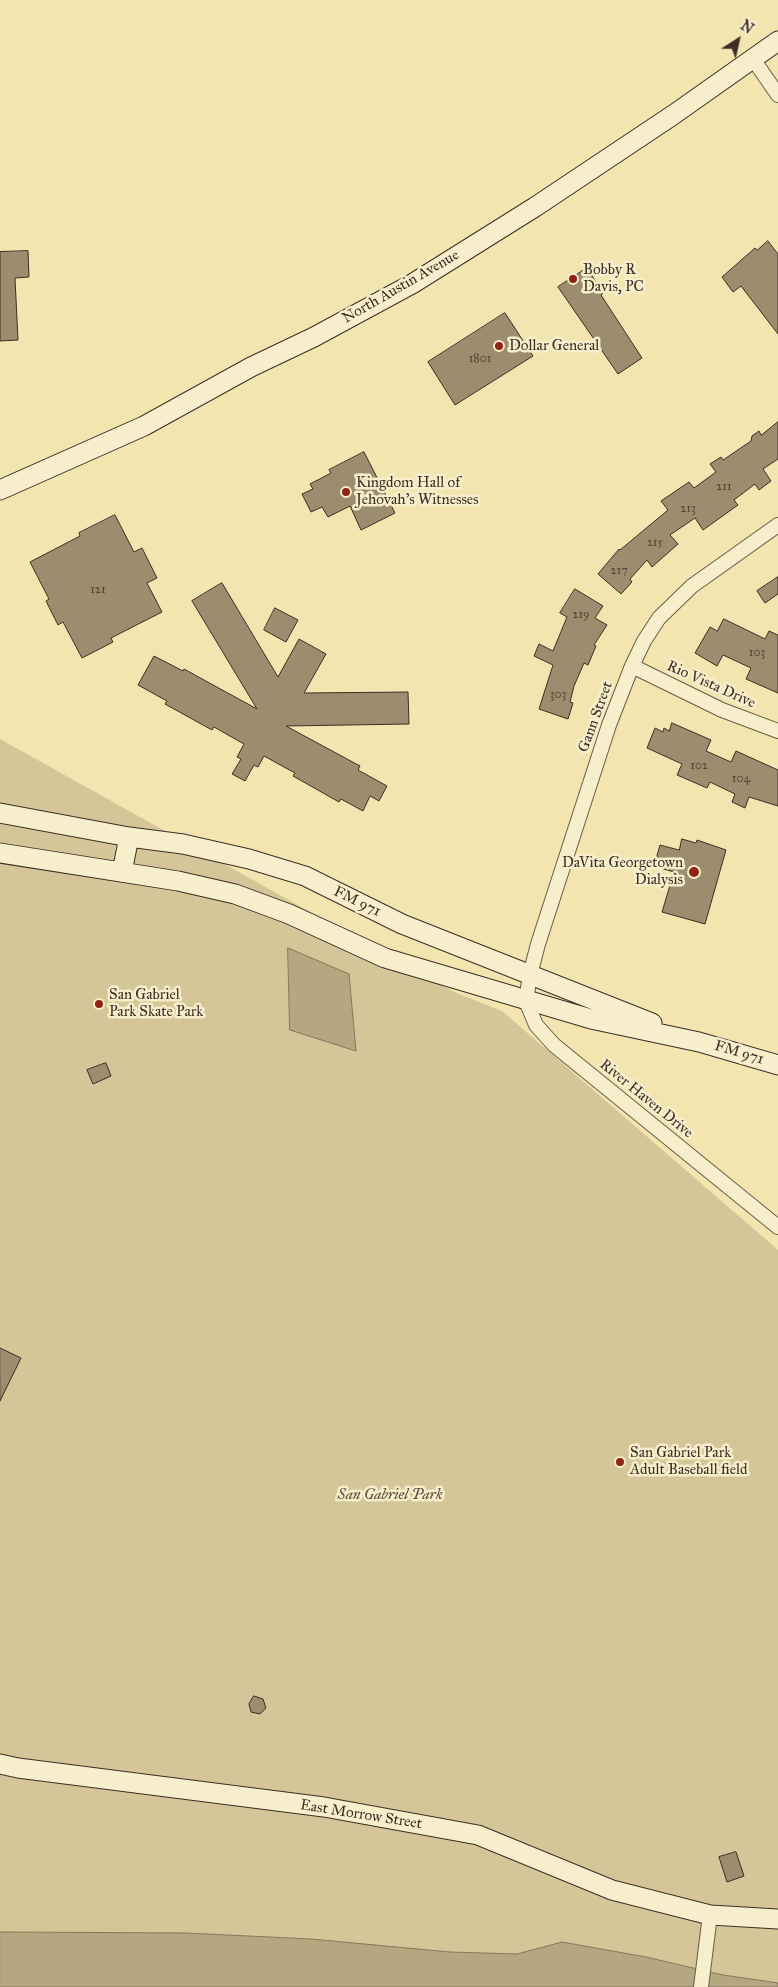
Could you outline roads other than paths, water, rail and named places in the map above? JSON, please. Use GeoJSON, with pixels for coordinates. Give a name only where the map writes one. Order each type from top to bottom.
{"type":"FeatureCollection","features":[{"type":"Feature","properties":{"kind":"main road","name":"North Austin Avenue"},"geometry":{"type":"LineString","coordinates":[[0,490],[144,426],[251,367],[314,337],[412,284],[535,207],[778,41]]}},
{"type":"Feature","properties":{"kind":"main road","name":"FM 971"},"geometry":{"type":"LineString","coordinates":[[0,813],[129,837],[183,844],[249,859],[305,876],[402,924],[530,976],[700,1042],[778,1065]]}},
{"type":"Feature","properties":{"kind":"main road"},"geometry":{"type":"LineString","coordinates":[[122,872],[129,837]]}},
{"type":"Feature","properties":{"kind":"main road","name":"FM 971"},"geometry":{"type":"LineString","coordinates":[[0,853],[178,880],[235,894],[289,914],[385,958],[591,1020],[700,1042]]}},
{"type":"Feature","properties":{"kind":"main road","name":"East Morrow Street"},"geometry":{"type":"LineString","coordinates":[[0,1764],[28,1770],[324,1807],[478,1835],[612,1890],[710,1915],[778,1919]]}},
{"type":"Feature","properties":{"kind":"street"},"geometry":{"type":"LineString","coordinates":[[753,59],[778,94]]}},
{"type":"Feature","properties":{"kind":"street","name":"Gann Street"},"geometry":{"type":"LineString","coordinates":[[530,976],[538,944],[609,725],[644,641],[659,618],[692,586],[778,525]]}},
{"type":"Feature","properties":{"kind":"street","name":"Rio Vista Drive"},"geometry":{"type":"LineString","coordinates":[[632,666],[722,710],[778,731]]}},
{"type":"Feature","properties":{"kind":"street"},"geometry":{"type":"LineString","coordinates":[[526,1001],[530,976]]}},
{"type":"Feature","properties":{"kind":"street","name":"River Haven Drive"},"geometry":{"type":"LineString","coordinates":[[526,1001],[536,1024],[554,1045],[778,1227]]}},
{"type":"Feature","properties":{"kind":"street"},"geometry":{"type":"LineString","coordinates":[[700,1987],[710,1915]]}},
{"type":"Feature","properties":{"kind":"place","name":"Bobby R Davis, PC"},"geometry":{"type":"Point","coordinates":[573,279]}},
{"type":"Feature","properties":{"kind":"place","name":"Dollar General"},"geometry":{"type":"Point","coordinates":[499,346]}},
{"type":"Feature","properties":{"kind":"place","name":"Kingdom Hall of Jehovah's Witnesses"},"geometry":{"type":"Point","coordinates":[346,492]}},
{"type":"Feature","properties":{"kind":"place","name":"DaVita Georgetown Dialysis"},"geometry":{"type":"Point","coordinates":[694,872]}},
{"type":"Feature","properties":{"kind":"place","name":"San Gabriel Park Skate Park"},"geometry":{"type":"Point","coordinates":[99,1004]}},
{"type":"Feature","properties":{"kind":"place","name":"San Gabriel Park Adult Baseball field"},"geometry":{"type":"Point","coordinates":[620,1462]}},
{"type":"Feature","properties":{"kind":"park label","name":"San Gabriel Park"},"geometry":{"type":"Point","coordinates":[390,1495]}}]}
